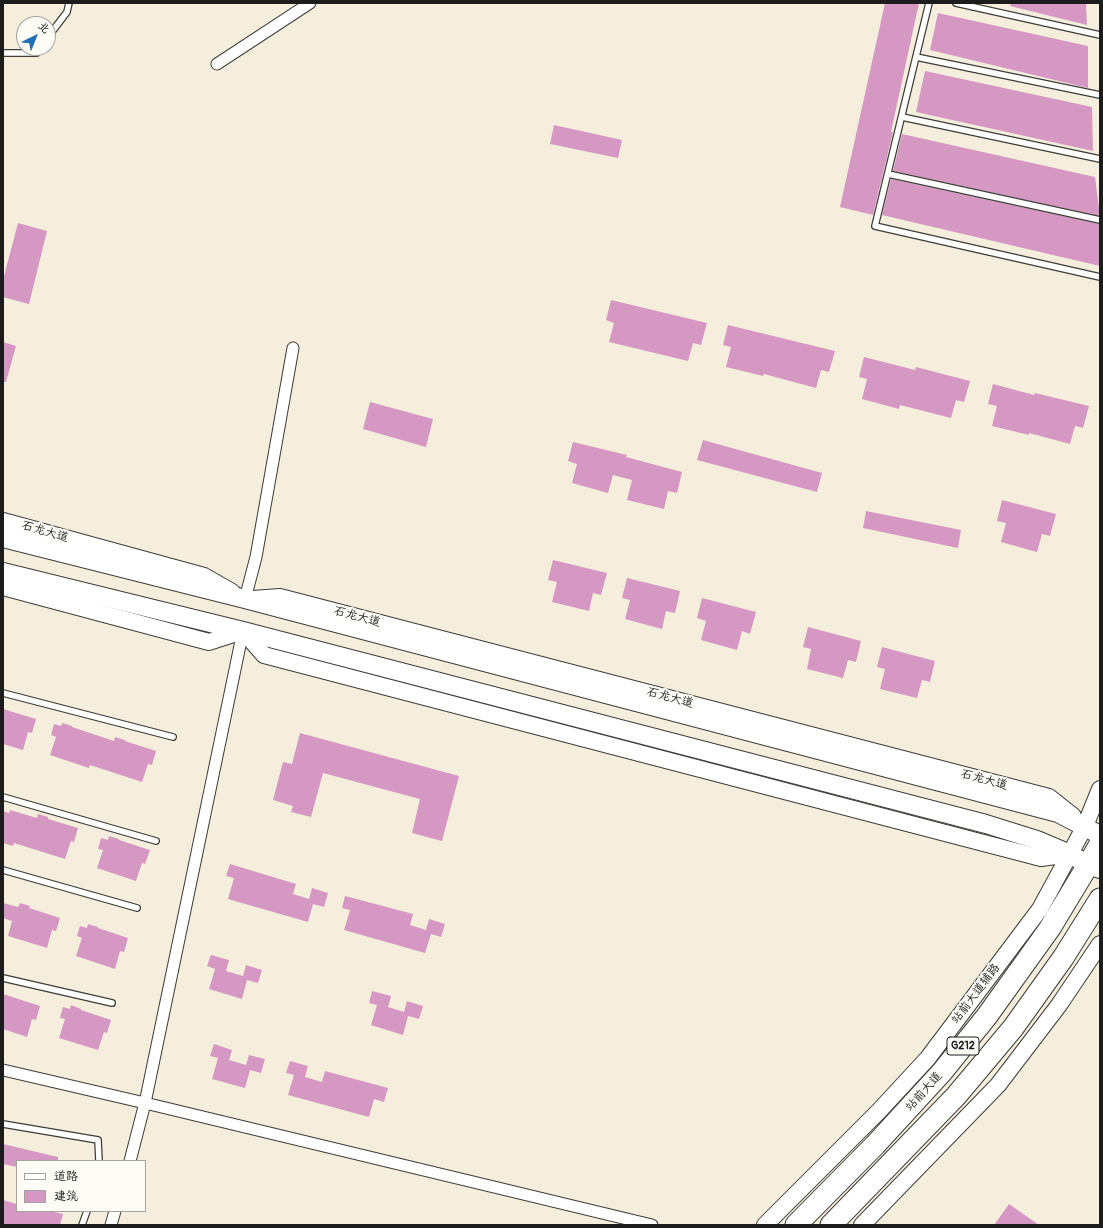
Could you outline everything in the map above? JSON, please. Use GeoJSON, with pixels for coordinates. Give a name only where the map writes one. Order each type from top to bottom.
{"type":"FeatureCollection","features":[{"type":"Feature","properties":{"kind":"highway","name":"站前大道"},"geometry":{"type":"LineString","coordinates":[[796,1225],[876,1145],[952,1060],[987,1016],[1094,867],[1100,844]]}},
{"type":"Feature","properties":{"kind":"highway","name":"站前大道"},"geometry":{"type":"LineString","coordinates":[[830,1225],[956,1096],[1008,1034],[1063,958],[1100,899]]}},
{"type":"Feature","properties":{"kind":"main road","name":"石龙大道"},"geometry":{"type":"LineString","coordinates":[[3,538],[245,599],[1058,812],[1093,830]]}},
{"type":"Feature","properties":{"kind":"main road"},"geometry":{"type":"LineString","coordinates":[[3,572],[243,631],[986,824],[1037,840],[1070,854],[1094,867]]}},
{"type":"Feature","properties":{"kind":"street"},"geometry":{"type":"LineString","coordinates":[[217,64],[310,3]]}},
{"type":"Feature","properties":{"kind":"street"},"geometry":{"type":"LineString","coordinates":[[245,599],[256,557],[293,348]]}},
{"type":"Feature","properties":{"kind":"street","name":"石龙大道"},"geometry":{"type":"LineString","coordinates":[[3,521],[204,576],[245,599]]}},
{"type":"Feature","properties":{"kind":"street"},"geometry":{"type":"LineString","coordinates":[[3,587],[209,642],[243,631],[145,1103],[130,1160]]}},
{"type":"Feature","properties":{"kind":"street","name":"站前大道辅路"},"geometry":{"type":"LineString","coordinates":[[765,1225],[878,1112],[928,1058],[1040,909],[1070,854],[1093,830],[1100,789]]}},
{"type":"Feature","properties":{"kind":"street"},"geometry":{"type":"LineString","coordinates":[[862,1225],[998,1084],[1059,1005],[1100,944]]}},
{"type":"Feature","properties":{"kind":"street"},"geometry":{"type":"LineString","coordinates":[[3,1070],[652,1225]]}},
{"type":"Feature","properties":{"kind":"street"},"geometry":{"type":"LineString","coordinates":[[111,1225],[115,1212]]}},
{"type":"Feature","properties":{"kind":"lane"},"geometry":{"type":"LineString","coordinates":[[56,27],[67,12],[69,3]]}},
{"type":"Feature","properties":{"kind":"lane"},"geometry":{"type":"LineString","coordinates":[[929,3],[875,226],[1100,278]]}},
{"type":"Feature","properties":{"kind":"lane"},"geometry":{"type":"LineString","coordinates":[[956,3],[1100,35]]}},
{"type":"Feature","properties":{"kind":"lane"},"geometry":{"type":"LineString","coordinates":[[3,53],[16,53]]}},
{"type":"Feature","properties":{"kind":"lane"},"geometry":{"type":"LineString","coordinates":[[916,57],[1100,95]]}},
{"type":"Feature","properties":{"kind":"lane"},"geometry":{"type":"LineString","coordinates":[[902,117],[1100,159]]}},
{"type":"Feature","properties":{"kind":"lane"},"geometry":{"type":"LineString","coordinates":[[888,174],[1100,220]]}},
{"type":"Feature","properties":{"kind":"lane"},"geometry":{"type":"LineString","coordinates":[[3,693],[173,736]]}},
{"type":"Feature","properties":{"kind":"lane"},"geometry":{"type":"LineString","coordinates":[[3,797],[156,841]]}},
{"type":"Feature","properties":{"kind":"lane"},"geometry":{"type":"LineString","coordinates":[[3,870],[137,908]]}},
{"type":"Feature","properties":{"kind":"lane"},"geometry":{"type":"LineString","coordinates":[[3,978],[112,1003]]}},
{"type":"Feature","properties":{"kind":"lane"},"geometry":{"type":"LineString","coordinates":[[3,1124],[98,1140],[99,1160]]}},
{"type":"Feature","properties":{"kind":"lane"},"geometry":{"type":"LineString","coordinates":[[82,1225],[87,1212]]}},
{"type":"Feature","properties":{"kind":"building"},"geometry":{"type":"Polygon","coordinates":[[[885,3],[919,3],[891,132],[893,132],[873,215],[840,207],[885,3]]]}},
{"type":"Feature","properties":{"kind":"building"},"geometry":{"type":"Polygon","coordinates":[[[1011,3],[1086,3],[1087,25],[1010,6],[1011,3]]]}},
{"type":"Feature","properties":{"kind":"building"},"geometry":{"type":"Polygon","coordinates":[[[938,13],[1088,46],[1088,88],[930,50],[938,13]]]}},
{"type":"Feature","properties":{"kind":"building"},"geometry":{"type":"Polygon","coordinates":[[[925,71],[1092,107],[1093,151],[916,112],[925,71]]]}},
{"type":"Feature","properties":{"kind":"building"},"geometry":{"type":"Polygon","coordinates":[[[554,125],[622,140],[618,158],[550,144],[554,125]]]}},
{"type":"Feature","properties":{"kind":"building"},"geometry":{"type":"Polygon","coordinates":[[[902,134],[1095,177],[1100,216],[893,171],[902,134]]]}},
{"type":"Feature","properties":{"kind":"building"},"geometry":{"type":"Polygon","coordinates":[[[891,179],[1100,224],[1100,266],[882,215],[891,179]]]}},
{"type":"Feature","properties":{"kind":"building"},"geometry":{"type":"Polygon","coordinates":[[[18,223],[47,231],[29,304],[3,297],[3,280],[18,223]]]}},
{"type":"Feature","properties":{"kind":"building"},"geometry":{"type":"Polygon","coordinates":[[[611,300],[707,323],[701,345],[693,343],[688,361],[609,342],[614,323],[606,320],[611,300]]]}},
{"type":"Feature","properties":{"kind":"building"},"geometry":{"type":"Polygon","coordinates":[[[728,325],[835,351],[829,372],[821,370],[816,388],[764,374],[763,376],[726,367],[731,347],[723,345],[728,325]]]}},
{"type":"Feature","properties":{"kind":"building"},"geometry":{"type":"Polygon","coordinates":[[[3,342],[16,346],[6,382],[3,382],[3,342]]]}},
{"type":"Feature","properties":{"kind":"building"},"geometry":{"type":"Polygon","coordinates":[[[864,357],[915,370],[916,367],[970,381],[964,402],[956,400],[951,418],[900,405],[899,409],[862,399],[867,379],[859,377],[864,357]]]}},
{"type":"Feature","properties":{"kind":"building"},"geometry":{"type":"Polygon","coordinates":[[[993,384],[1034,395],[1035,393],[1089,406],[1083,428],[1075,426],[1070,444],[1029,433],[1029,435],[992,426],[997,406],[988,404],[993,384]]]}},
{"type":"Feature","properties":{"kind":"building"},"geometry":{"type":"Polygon","coordinates":[[[370,402],[433,419],[426,447],[363,429],[370,402]]]}},
{"type":"Feature","properties":{"kind":"building"},"geometry":{"type":"Polygon","coordinates":[[[703,440],[822,473],[817,492],[697,460],[703,440]]]}},
{"type":"Feature","properties":{"kind":"building"},"geometry":{"type":"Polygon","coordinates":[[[573,442],[627,455],[626,457],[682,472],[677,493],[668,491],[664,509],[627,500],[632,480],[613,475],[608,493],[572,483],[577,464],[568,461],[573,442]]]}},
{"type":"Feature","properties":{"kind":"building"},"geometry":{"type":"Polygon","coordinates":[[[1002,500],[1056,514],[1050,536],[1042,534],[1037,552],[1001,542],[1006,523],[997,521],[1002,500]]]}},
{"type":"Feature","properties":{"kind":"building"},"geometry":{"type":"Polygon","coordinates":[[[866,511],[961,530],[958,548],[863,528],[866,511]]]}},
{"type":"Feature","properties":{"kind":"building"},"geometry":{"type":"Polygon","coordinates":[[[553,560],[607,573],[601,595],[593,593],[589,611],[552,602],[557,582],[548,580],[553,560]]]}},
{"type":"Feature","properties":{"kind":"building"},"geometry":{"type":"Polygon","coordinates":[[[627,578],[680,591],[675,613],[666,611],[662,629],[625,619],[630,600],[622,598],[627,578]]]}},
{"type":"Feature","properties":{"kind":"building"},"geometry":{"type":"Polygon","coordinates":[[[702,598],[756,612],[750,634],[742,631],[737,650],[701,640],[706,621],[697,618],[702,598]]]}},
{"type":"Feature","properties":{"kind":"building"},"geometry":{"type":"Polygon","coordinates":[[[808,627],[861,641],[856,662],[848,660],[843,678],[807,669],[811,649],[803,647],[808,627]]]}},
{"type":"Feature","properties":{"kind":"building"},"geometry":{"type":"Polygon","coordinates":[[[882,647],[935,661],[930,682],[922,680],[917,698],[880,689],[885,669],[877,667],[882,647]]]}},
{"type":"Feature","properties":{"kind":"building"},"geometry":{"type":"Polygon","coordinates":[[[3,709],[36,719],[32,733],[28,732],[23,750],[3,744],[3,709]]]}},
{"type":"Feature","properties":{"kind":"building"},"geometry":{"type":"Polygon","coordinates":[[[62,723],[114,741],[115,737],[156,751],[152,765],[148,764],[142,782],[90,765],[89,768],[50,755],[56,737],[51,735],[54,724],[61,726],[62,723]]]}},
{"type":"Feature","properties":{"kind":"building"},"geometry":{"type":"Polygon","coordinates":[[[300,733],[459,776],[442,841],[412,833],[420,799],[323,773],[311,817],[291,812],[293,806],[273,800],[283,762],[292,764],[300,733]]]}},
{"type":"Feature","properties":{"kind":"building"},"geometry":{"type":"Polygon","coordinates":[[[10,810],[37,818],[38,814],[48,817],[48,819],[78,828],[74,842],[71,841],[65,859],[14,843],[13,846],[3,843],[3,811],[9,813],[10,810]]]}},
{"type":"Feature","properties":{"kind":"building"},"geometry":{"type":"Polygon","coordinates":[[[109,836],[150,850],[145,864],[142,863],[136,881],[97,868],[103,850],[98,849],[101,838],[108,840],[109,836]]]}},
{"type":"Feature","properties":{"kind":"building"},"geometry":{"type":"Polygon","coordinates":[[[230,864],[296,884],[293,894],[309,899],[312,888],[328,893],[324,907],[313,904],[308,922],[228,899],[234,878],[226,876],[230,864]]]}},
{"type":"Feature","properties":{"kind":"building"},"geometry":{"type":"Polygon","coordinates":[[[345,896],[413,914],[410,925],[426,930],[429,919],[445,924],[441,937],[431,934],[425,953],[344,930],[350,910],[342,908],[345,896]]]}},
{"type":"Feature","properties":{"kind":"building"},"geometry":{"type":"Polygon","coordinates":[[[3,903],[18,907],[20,903],[30,906],[29,908],[60,918],[56,931],[52,930],[47,948],[8,936],[12,921],[3,918],[3,903]]]}},
{"type":"Feature","properties":{"kind":"building"},"geometry":{"type":"Polygon","coordinates":[[[88,924],[128,938],[124,952],[120,951],[115,969],[76,956],[82,938],[77,936],[80,926],[87,928],[88,924]]]}},
{"type":"Feature","properties":{"kind":"building"},"geometry":{"type":"Polygon","coordinates":[[[211,955],[229,960],[226,971],[243,976],[246,965],[262,970],[258,983],[247,980],[242,999],[209,989],[215,969],[207,966],[211,955]]]}},
{"type":"Feature","properties":{"kind":"building"},"geometry":{"type":"Polygon","coordinates":[[[372,991],[391,996],[388,1007],[404,1012],[407,1001],[423,1006],[419,1019],[408,1016],[403,1035],[371,1025],[377,1005],[369,1003],[372,991]]]}},
{"type":"Feature","properties":{"kind":"building"},"geometry":{"type":"Polygon","coordinates":[[[3,994],[40,1006],[36,1020],[32,1019],[27,1037],[3,1029],[3,994]]]}},
{"type":"Feature","properties":{"kind":"building"},"geometry":{"type":"Polygon","coordinates":[[[71,1005],[111,1020],[107,1033],[104,1032],[98,1050],[59,1038],[65,1019],[60,1018],[63,1007],[70,1009],[71,1005]]]}},
{"type":"Feature","properties":{"kind":"building"},"geometry":{"type":"Polygon","coordinates":[[[214,1044],[232,1050],[229,1060],[246,1065],[249,1055],[265,1059],[261,1073],[250,1070],[245,1088],[212,1079],[218,1058],[210,1056],[214,1044]]]}},
{"type":"Feature","properties":{"kind":"building"},"geometry":{"type":"Polygon","coordinates":[[[290,1061],[308,1066],[305,1077],[322,1082],[325,1071],[388,1088],[384,1102],[374,1099],[369,1117],[288,1095],[294,1075],[286,1073],[290,1061]]]}},
{"type":"Feature","properties":{"kind":"building"},"geometry":{"type":"Polygon","coordinates":[[[3,1144],[58,1157],[58,1160],[16,1160],[16,1167],[3,1164],[3,1144]]]}},
{"type":"Feature","properties":{"kind":"building"},"geometry":{"type":"Polygon","coordinates":[[[3,1200],[16,1204],[16,1212],[54,1212],[63,1214],[60,1225],[3,1225],[3,1200]]]}},
{"type":"Feature","properties":{"kind":"building"},"geometry":{"type":"Polygon","coordinates":[[[1009,1204],[1039,1225],[994,1225],[1009,1204]]]}}]}
